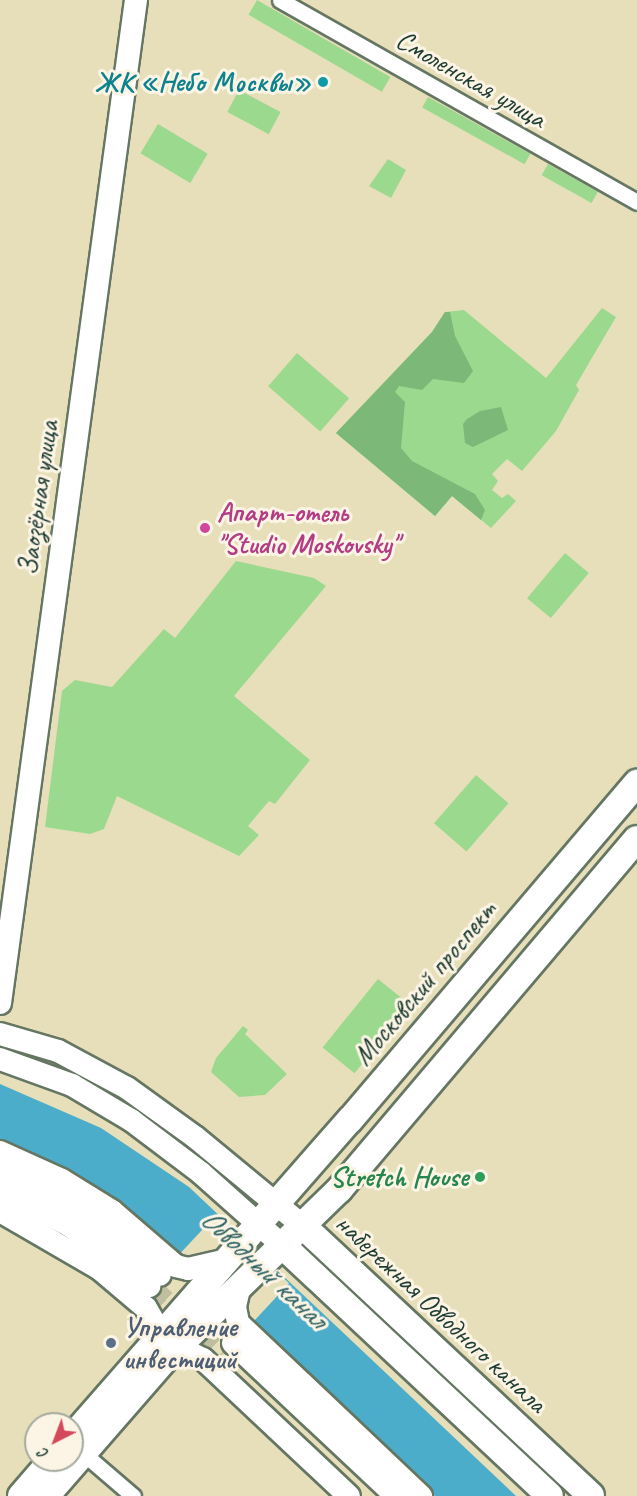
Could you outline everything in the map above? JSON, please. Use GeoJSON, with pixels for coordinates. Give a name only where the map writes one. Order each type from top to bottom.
{"type":"FeatureCollection","features":[{"type":"Feature","properties":{"kind":"main road","name":"Заозёрная улица"},"geometry":{"type":"LineString","coordinates":[[0,1003],[136,0]]}},
{"type":"Feature","properties":{"kind":"main road","name":"Московский проспект"},"geometry":{"type":"LineString","coordinates":[[200,1275],[226,1260],[637,783]]}},
{"type":"Feature","properties":{"kind":"main road"},"geometry":{"type":"LineString","coordinates":[[84,1438],[170,1341],[234,1299],[304,1227],[637,839]]}},
{"type":"Feature","properties":{"kind":"main road","name":"набережная Обводного канала"},"geometry":{"type":"LineString","coordinates":[[0,1034],[58,1052],[127,1088],[195,1137],[304,1227],[591,1496]]}},
{"type":"Feature","properties":{"kind":"main road","name":"набережная Обводного канала"},"geometry":{"type":"LineString","coordinates":[[0,1059],[45,1073],[110,1106],[176,1152],[276,1255],[550,1496]]}},
{"type":"Feature","properties":{"kind":"main road"},"geometry":{"type":"LineString","coordinates":[[0,1152],[88,1195],[135,1228],[176,1266],[200,1275],[170,1341]]}},
{"type":"Feature","properties":{"kind":"main road"},"geometry":{"type":"LineString","coordinates":[[0,1172],[78,1212],[154,1280],[69,1225],[0,1190]]}},
{"type":"Feature","properties":{"kind":"main road"},"geometry":{"type":"LineString","coordinates":[[0,1211],[100,1269],[146,1308],[170,1341],[203,1359],[349,1496]]}},
{"type":"Feature","properties":{"kind":"main road"},"geometry":{"type":"LineString","coordinates":[[234,1299],[240,1326],[421,1496]]}},
{"type":"Feature","properties":{"kind":"main road"},"geometry":{"type":"LineString","coordinates":[[374,1496],[227,1348],[396,1496]]}},
{"type":"Feature","properties":{"kind":"main road"},"geometry":{"type":"LineString","coordinates":[[21,1496],[42,1472]]}},
{"type":"Feature","properties":{"kind":"main road"},"geometry":{"type":"LineString","coordinates":[[46,1496],[61,1472]]}},
{"type":"Feature","properties":{"kind":"street","name":"Смоленская улица"},"geometry":{"type":"LineString","coordinates":[[280,0],[637,202]]}},
{"type":"Feature","properties":{"kind":"street"},"geometry":{"type":"LineString","coordinates":[[84,1451],[133,1496]]}},
{"type":"Feature","properties":{"kind":"green space"},"geometry":{"type":"Polygon","coordinates":[[[257,0],[390,77],[382,92],[248,15],[257,0]]]}},
{"type":"Feature","properties":{"kind":"green space"},"geometry":{"type":"Polygon","coordinates":[[[239,90],[280,112],[269,134],[227,112],[239,90]]]}},
{"type":"Feature","properties":{"kind":"green space"},"geometry":{"type":"Polygon","coordinates":[[[428,97],[530,154],[525,164],[422,107],[428,97]]]}},
{"type":"Feature","properties":{"kind":"green space"},"geometry":{"type":"Polygon","coordinates":[[[158,124],[208,154],[190,183],[140,153],[158,124]]]}},
{"type":"Feature","properties":{"kind":"green space"},"geometry":{"type":"Polygon","coordinates":[[[388,159],[406,170],[391,198],[369,186],[388,159]]]}},
{"type":"Feature","properties":{"kind":"green space"},"geometry":{"type":"Polygon","coordinates":[[[548,164],[598,192],[592,203],[542,175],[548,164]]]}},
{"type":"Feature","properties":{"kind":"green space"},"geometry":{"type":"Polygon","coordinates":[[[602,308],[616,317],[576,385],[579,390],[556,431],[522,471],[507,459],[492,474],[498,481],[492,490],[502,498],[508,494],[516,501],[491,528],[452,496],[435,516],[336,433],[432,332],[445,312],[464,310],[546,378],[602,308]]]}},
{"type":"Feature","properties":{"kind":"green space"},"geometry":{"type":"Polygon","coordinates":[[[445,312],[450,312],[455,336],[473,371],[464,383],[433,379],[422,390],[399,386],[395,392],[405,402],[401,448],[412,461],[475,494],[485,510],[481,520],[452,496],[435,516],[336,433],[432,332],[445,312]]]}},
{"type":"Feature","properties":{"kind":"green space"},"geometry":{"type":"Polygon","coordinates":[[[297,353],[349,398],[320,431],[268,386],[297,353]]]}},
{"type":"Feature","properties":{"kind":"green space"},"geometry":{"type":"Polygon","coordinates":[[[501,407],[508,430],[473,447],[465,443],[463,424],[467,419],[480,411],[501,407]]]}},
{"type":"Feature","properties":{"kind":"green space"},"geometry":{"type":"Polygon","coordinates":[[[565,553],[589,573],[551,618],[527,598],[565,553]]]}},
{"type":"Feature","properties":{"kind":"green space"},"geometry":{"type":"Polygon","coordinates":[[[236,561],[314,578],[326,586],[234,696],[310,760],[275,804],[269,801],[248,826],[259,835],[239,856],[117,796],[104,829],[90,834],[45,827],[62,691],[75,680],[112,687],[164,629],[175,638],[236,561]]]}},
{"type":"Feature","properties":{"kind":"green space"},"geometry":{"type":"Polygon","coordinates":[[[476,775],[508,803],[466,852],[434,823],[476,775]]]}},
{"type":"Feature","properties":{"kind":"green space"},"geometry":{"type":"Polygon","coordinates":[[[378,979],[410,1005],[354,1073],[323,1047],[378,979]]]}},
{"type":"Feature","properties":{"kind":"green space"},"geometry":{"type":"Polygon","coordinates":[[[243,1026],[248,1030],[245,1034],[287,1074],[265,1095],[239,1097],[211,1072],[216,1058],[243,1026]]]}},
{"type":"Feature","properties":{"kind":"water","name":"Обводный канал"},"geometry":{"type":"Polygon","coordinates":[[[0,1084],[101,1128],[189,1187],[516,1496],[435,1496],[142,1221],[118,1203],[0,1142],[0,1084]]]}},
{"type":"Feature","properties":{"kind":"pier"},"geometry":{"type":"Polygon","coordinates":[[[216,1215],[289,1283],[252,1323],[178,1255],[216,1215]]]}},
{"type":"Feature","properties":{"kind":"tunnel"},"geometry":{"type":"LineString","coordinates":[[149,1286],[222,1354]]}},
{"type":"Feature","properties":{"kind":"place","name":"ЖК «Небо Москвы»"},"geometry":{"type":"Point","coordinates":[323,82]}},
{"type":"Feature","properties":{"kind":"place","name":"Апарт-отель \"Studio Moskovsky\""},"geometry":{"type":"Point","coordinates":[205,528]}},
{"type":"Feature","properties":{"kind":"place","name":"Stretch House"},"geometry":{"type":"Point","coordinates":[480,1177]}},
{"type":"Feature","properties":{"kind":"place","name":"Управление инвестиций"},"geometry":{"type":"Point","coordinates":[111,1343]}}]}
